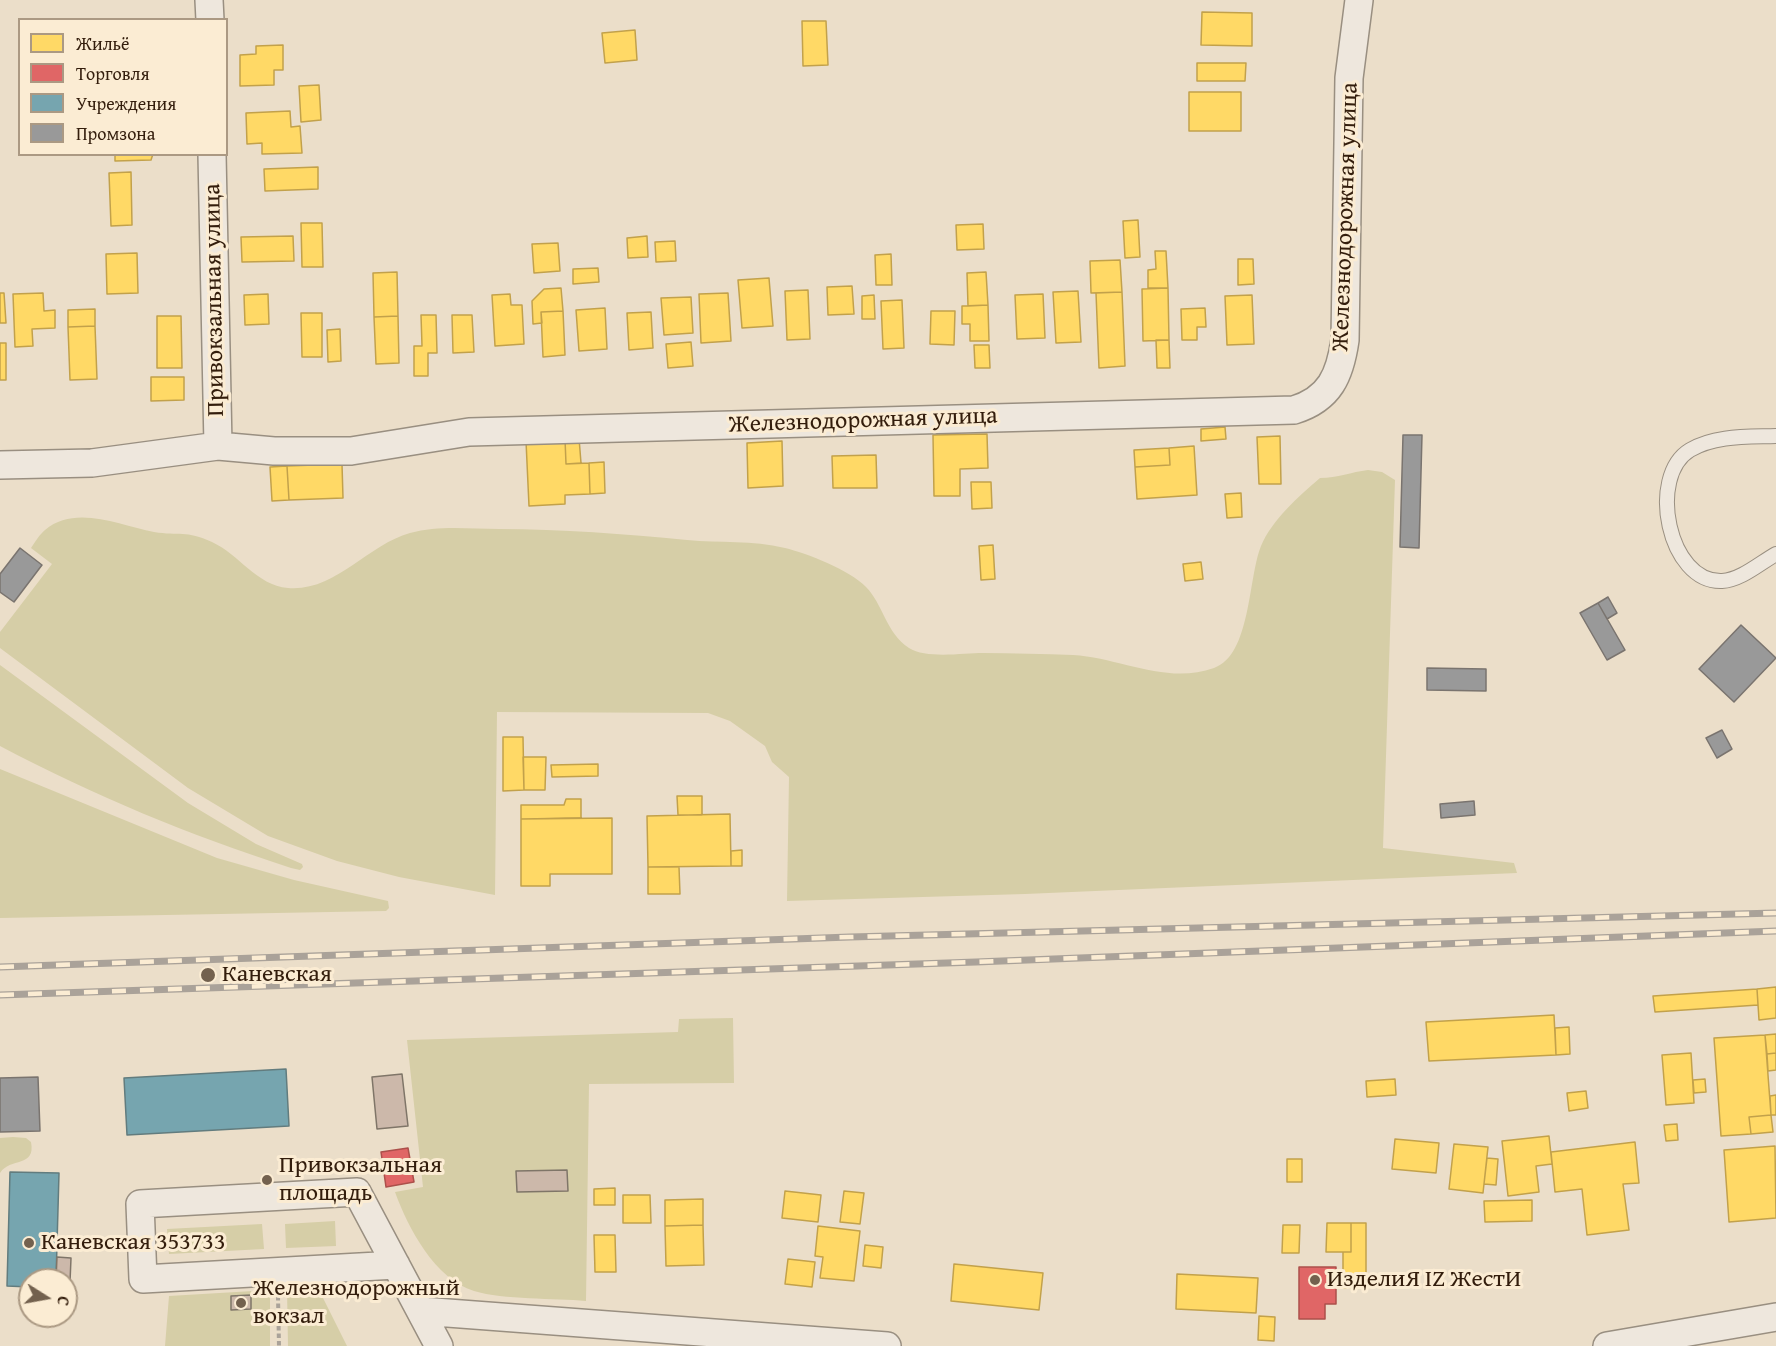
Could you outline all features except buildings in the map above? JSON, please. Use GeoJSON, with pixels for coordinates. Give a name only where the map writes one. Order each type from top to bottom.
{"type":"FeatureCollection","features":[{"type":"Feature","properties":{"kind":"street"},"geometry":{"type":"LineString","coordinates":[[209,0],[210,18]]}},
{"type":"Feature","properties":{"kind":"street","name":"Железнодорожная улица"},"geometry":{"type":"LineString","coordinates":[[0,465],[93,463],[218,446],[274,451],[351,451],[469,432],[1270,410],[1303,407],[1326,393],[1337,378],[1346,340],[1349,78],[1359,0]]}},
{"type":"Feature","properties":{"kind":"street","name":"Привокзальная улица"},"geometry":{"type":"LineString","coordinates":[[213,156],[218,446]]}},
{"type":"Feature","properties":{"kind":"street"},"geometry":{"type":"LineString","coordinates":[[396,1265],[143,1279],[140,1204],[357,1192],[421,1311],[439,1346]]}},
{"type":"Feature","properties":{"kind":"street"},"geometry":{"type":"LineString","coordinates":[[421,1311],[887,1346]]}},
{"type":"Feature","properties":{"kind":"street"},"geometry":{"type":"LineString","coordinates":[[1607,1346],[1776,1317]]}},
{"type":"Feature","properties":{"kind":"lane"},"geometry":{"type":"LineString","coordinates":[[1776,436],[1727,438],[1689,450],[1677,462],[1667,500],[1667,521],[1674,542],[1685,560],[1709,579],[1723,581],[1737,577],[1776,554]]}},
{"type":"Feature","properties":{"kind":"path"},"geometry":{"type":"LineString","coordinates":[[278,1272],[279,1346]]}},
{"type":"Feature","properties":{"kind":"shaded area"},"geometry":{"type":"Polygon","coordinates":[[[1368,470],[1382,472],[1395,480],[1383,848],[1514,863],[1517,873],[1025,894],[787,901],[789,777],[772,762],[765,746],[730,721],[708,713],[497,712],[495,895],[399,877],[337,861],[268,836],[188,788],[0,648],[0,632],[52,564],[31,548],[43,532],[57,522],[70,518],[84,518],[99,519],[154,532],[203,538],[231,554],[257,576],[277,586],[288,588],[321,583],[394,539],[432,529],[570,531],[773,545],[816,558],[850,574],[872,594],[901,642],[916,651],[935,654],[1073,655],[1161,672],[1179,674],[1196,672],[1214,668],[1226,660],[1235,648],[1247,614],[1261,546],[1279,518],[1320,478],[1368,470]]]}},
{"type":"Feature","properties":{"kind":"shaded area"},"geometry":{"type":"Polygon","coordinates":[[[0,665],[188,803],[256,844],[302,864],[303,867],[300,870],[291,868],[179,828],[72,782],[0,746],[0,665]]]}},
{"type":"Feature","properties":{"kind":"shaded area"},"geometry":{"type":"Polygon","coordinates":[[[0,769],[217,858],[294,880],[388,901],[389,908],[386,911],[0,918],[0,769]]]}},
{"type":"Feature","properties":{"kind":"shaded area"},"geometry":{"type":"Polygon","coordinates":[[[733,1018],[734,1083],[589,1084],[586,1301],[486,1294],[460,1285],[435,1264],[415,1236],[395,1192],[423,1187],[407,1040],[678,1032],[679,1019],[733,1018]]]}},
{"type":"Feature","properties":{"kind":"shaded area"},"geometry":{"type":"Polygon","coordinates":[[[0,1138],[26,1138],[31,1142],[30,1156],[4,1168],[0,1173],[0,1138]]]}},
{"type":"Feature","properties":{"kind":"shaded area"},"geometry":{"type":"Polygon","coordinates":[[[335,1221],[336,1246],[286,1248],[285,1224],[335,1221]]]}},
{"type":"Feature","properties":{"kind":"shaded area"},"geometry":{"type":"Polygon","coordinates":[[[262,1224],[264,1249],[169,1254],[167,1229],[262,1224]]]}},
{"type":"Feature","properties":{"kind":"shaded area"},"geometry":{"type":"Polygon","coordinates":[[[318,1288],[347,1346],[288,1346],[287,1289],[318,1288]]]}},
{"type":"Feature","properties":{"kind":"shaded area"},"geometry":{"type":"Polygon","coordinates":[[[270,1290],[270,1346],[165,1346],[169,1296],[270,1290]]]}},
{"type":"Feature","properties":{"kind":"railway"},"geometry":{"type":"LineString","coordinates":[[0,967],[850,937],[1776,913]]}},
{"type":"Feature","properties":{"kind":"railway"},"geometry":{"type":"LineString","coordinates":[[0,995],[976,962],[1776,931]]}},
{"type":"Feature","properties":{"kind":"place","name":"Каневская"},"geometry":{"type":"Point","coordinates":[208,975]}},
{"type":"Feature","properties":{"kind":"place","name":"Привокзальная площадь"},"geometry":{"type":"Point","coordinates":[267,1180]}},
{"type":"Feature","properties":{"kind":"place","name":"Каневская 353733"},"geometry":{"type":"Point","coordinates":[29,1243]}},
{"type":"Feature","properties":{"kind":"place","name":"ИзделиЯ IZ ЖестИ"},"geometry":{"type":"Point","coordinates":[1315,1280]}},
{"type":"Feature","properties":{"kind":"place","name":"Железнодорожный вокзал"},"geometry":{"type":"Point","coordinates":[241,1303]}}]}
